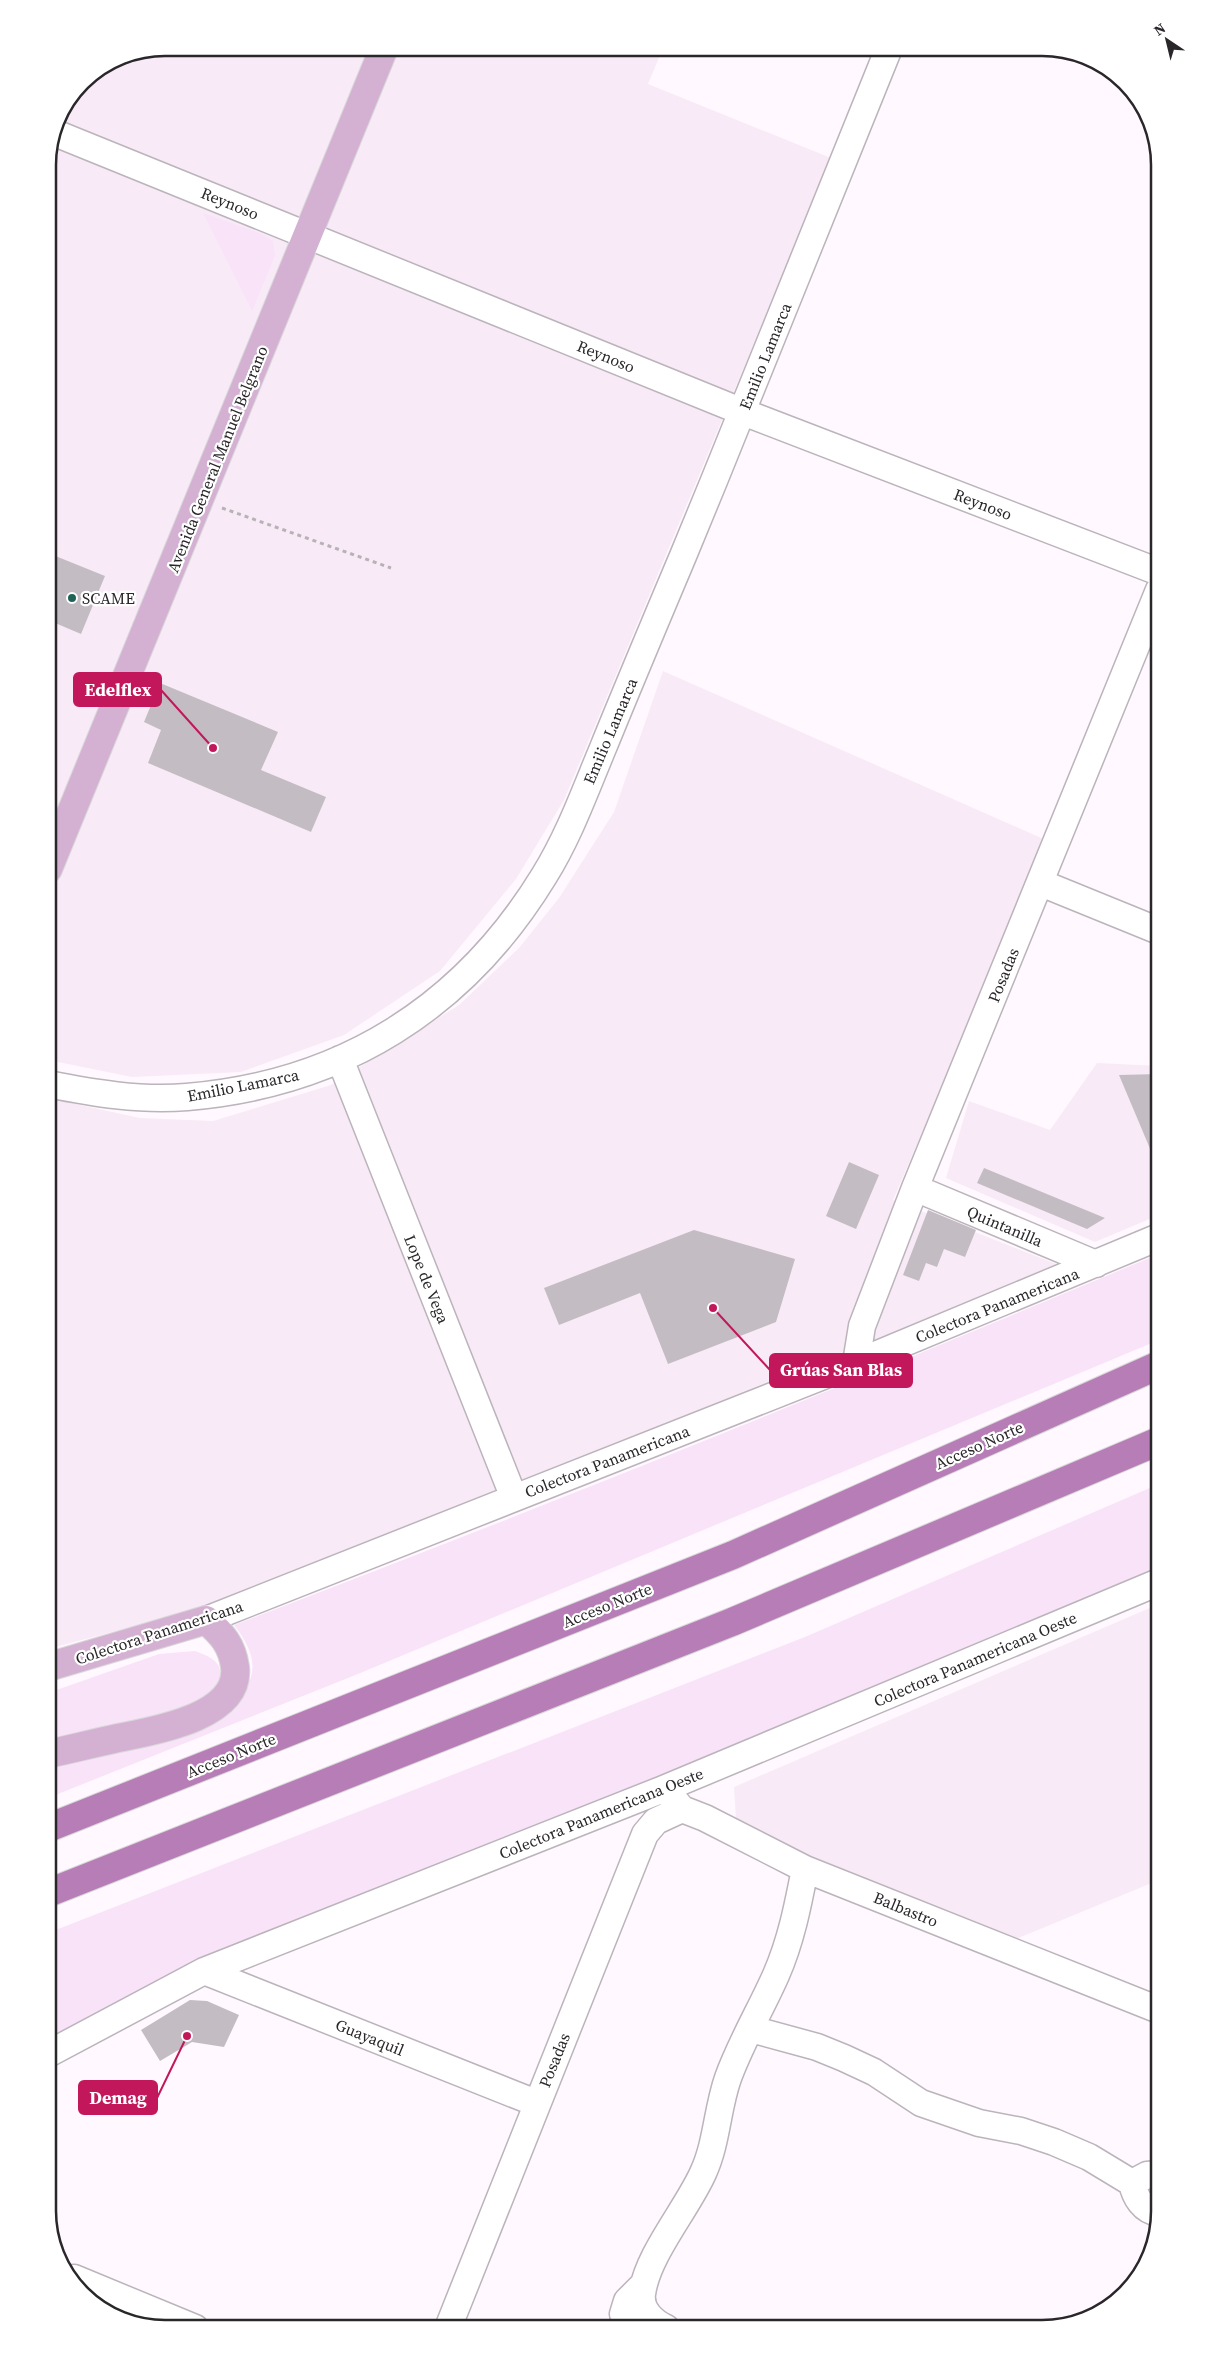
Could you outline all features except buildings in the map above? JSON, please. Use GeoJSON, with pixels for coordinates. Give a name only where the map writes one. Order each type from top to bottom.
{"type":"FeatureCollection","features":[{"type":"Feature","properties":{"kind":"highway","name":"Acceso Norte"},"geometry":{"type":"LineString","coordinates":[[56,1825],[732,1555],[1151,1369]]}},
{"type":"Feature","properties":{"kind":"highway"},"geometry":{"type":"LineString","coordinates":[[56,1890],[723,1625],[1151,1445]]}},
{"type":"Feature","properties":{"kind":"main road","name":"Avenida General Manuel Belgrano"},"geometry":{"type":"LineString","coordinates":[[56,850],[381,56]]}},
{"type":"Feature","properties":{"kind":"main road","name":"Colectora Panamericana"},"geometry":{"type":"LineString","coordinates":[[56,1665],[206,1620]]}},
{"type":"Feature","properties":{"kind":"main road"},"geometry":{"type":"LineString","coordinates":[[56,1752],[169,1727],[204,1713],[223,1698],[232,1687],[236,1673],[234,1656],[228,1641],[206,1620]]}},
{"type":"Feature","properties":{"kind":"street","name":"Emilio Lamarca"},"geometry":{"type":"LineString","coordinates":[[56,1085],[116,1096],[187,1097],[272,1082],[303,1074],[340,1059],[383,1038],[425,1012],[460,982],[490,952],[521,912],[563,842],[743,412],[886,56]]}},
{"type":"Feature","properties":{"kind":"street","name":"Reynoso"},"geometry":{"type":"LineString","coordinates":[[61,136],[308,234],[743,412],[1151,569]]}},
{"type":"Feature","properties":{"kind":"street","name":"Posadas"},"geometry":{"type":"LineString","coordinates":[[856,1363],[862,1326],[915,1188],[1151,612]]}},
{"type":"Feature","properties":{"kind":"street"},"geometry":{"type":"LineString","coordinates":[[1041,883],[1151,927]]}},
{"type":"Feature","properties":{"kind":"street","name":"Lope de Vega"},"geometry":{"type":"LineString","coordinates":[[340,1059],[514,1498]]}},
{"type":"Feature","properties":{"kind":"street","name":"Quintanilla"},"geometry":{"type":"LineString","coordinates":[[915,1188],[1096,1264]]}},
{"type":"Feature","properties":{"kind":"street","name":"Colectora Panamericana"},"geometry":{"type":"LineString","coordinates":[[206,1620],[856,1363],[1151,1241]]}},
{"type":"Feature","properties":{"kind":"street","name":"Colectora Panamericana Oeste"},"geometry":{"type":"LineString","coordinates":[[56,2050],[204,1971],[665,1788],[1151,1586]]}},
{"type":"Feature","properties":{"kind":"street","name":"Balbastro"},"geometry":{"type":"LineString","coordinates":[[665,1788],[682,1809],[705,1818],[805,1869],[1151,2006]]}},
{"type":"Feature","properties":{"kind":"street","name":"Posadas"},"geometry":{"type":"LineString","coordinates":[[451,2320],[536,2103],[645,1834],[656,1821],[682,1809]]}},
{"type":"Feature","properties":{"kind":"street"},"geometry":{"type":"LineString","coordinates":[[655,2320],[646,2312],[642,2297],[644,2285],[659,2251],[708,2162],[728,2079],[787,1947],[805,1869]]}},
{"type":"Feature","properties":{"kind":"street","name":"Guayaquil"},"geometry":{"type":"LineString","coordinates":[[204,1971],[536,2103]]}},
{"type":"Feature","properties":{"kind":"street"},"geometry":{"type":"LineString","coordinates":[[751,2029],[817,2047],[844,2058],[874,2072],[921,2103],[979,2123],[1021,2131],[1090,2157],[1132,2183],[1137,2199],[1151,2211]]}},
{"type":"Feature","properties":{"kind":"street"},"geometry":{"type":"LineString","coordinates":[[1132,2183],[1147,2174],[1151,2174]]}},
{"type":"Feature","properties":{"kind":"street"},"geometry":{"type":"LineString","coordinates":[[83,2282],[176,2320]]}},
{"type":"Feature","properties":{"kind":"path"},"geometry":{"type":"LineString","coordinates":[[200,500],[391,568]]}},
{"type":"Feature","properties":{"kind":"shaded area"},"geometry":{"type":"Polygon","coordinates":[[[159,56],[660,56],[648,84],[831,158],[564,800],[516,879],[440,971],[344,1035],[241,1072],[132,1077],[56,1062],[56,159],[60,137],[68,117],[79,99],[94,83],[117,68],[144,58],[159,56]]]}},
{"type":"Feature","properties":{"kind":"shaded area"},"geometry":{"type":"Polygon","coordinates":[[[203,213],[260,233],[273,241],[275,256],[252,311],[203,213]]]}},
{"type":"Feature","properties":{"kind":"shaded area"},"geometry":{"type":"Polygon","coordinates":[[[663,671],[1048,841],[893,1200],[1064,1267],[824,1359],[228,1601],[56,1647],[56,1100],[140,1118],[213,1121],[331,1085],[459,1005],[519,948],[559,898],[614,812],[663,671]]]}},
{"type":"Feature","properties":{"kind":"shaded area"},"geometry":{"type":"Polygon","coordinates":[[[1097,1063],[1151,1066],[1151,1218],[1095,1242],[946,1178],[969,1101],[1050,1130],[1097,1063]]]}},
{"type":"Feature","properties":{"kind":"shaded area"},"geometry":{"type":"Polygon","coordinates":[[[1151,1257],[1151,1343],[358,1674],[56,1795],[56,1761],[221,1715],[233,1704],[242,1694],[252,1673],[250,1651],[234,1625],[467,1535],[1151,1257]]]}},
{"type":"Feature","properties":{"kind":"shaded area"},"geometry":{"type":"Polygon","coordinates":[[[1151,1487],[1151,1571],[56,2044],[56,1930],[805,1637],[1151,1487]]]}},
{"type":"Feature","properties":{"kind":"shaded area"},"geometry":{"type":"Polygon","coordinates":[[[1151,1607],[1151,1883],[1006,1943],[807,1866],[736,1820],[734,1787],[1151,1607]]]}},
{"type":"Feature","properties":{"kind":"shaded area"},"geometry":{"type":"Polygon","coordinates":[[[195,1651],[208,1657],[218,1665],[220,1670],[221,1675],[215,1688],[199,1700],[175,1710],[146,1719],[56,1738],[56,1690],[159,1654],[195,1651]]]}},
{"type":"Feature","properties":{"kind":"place","name":"SCAME"},"geometry":{"type":"Point","coordinates":[72,598]}},
{"type":"Feature","properties":{"kind":"place","name":"Edelflex"},"geometry":{"type":"Point","coordinates":[213,748]}},
{"type":"Feature","properties":{"kind":"place","name":"Grúas San Blas"},"geometry":{"type":"Point","coordinates":[713,1308]}},
{"type":"Feature","properties":{"kind":"place","name":"Demag"},"geometry":{"type":"Point","coordinates":[187,2036]}}]}
